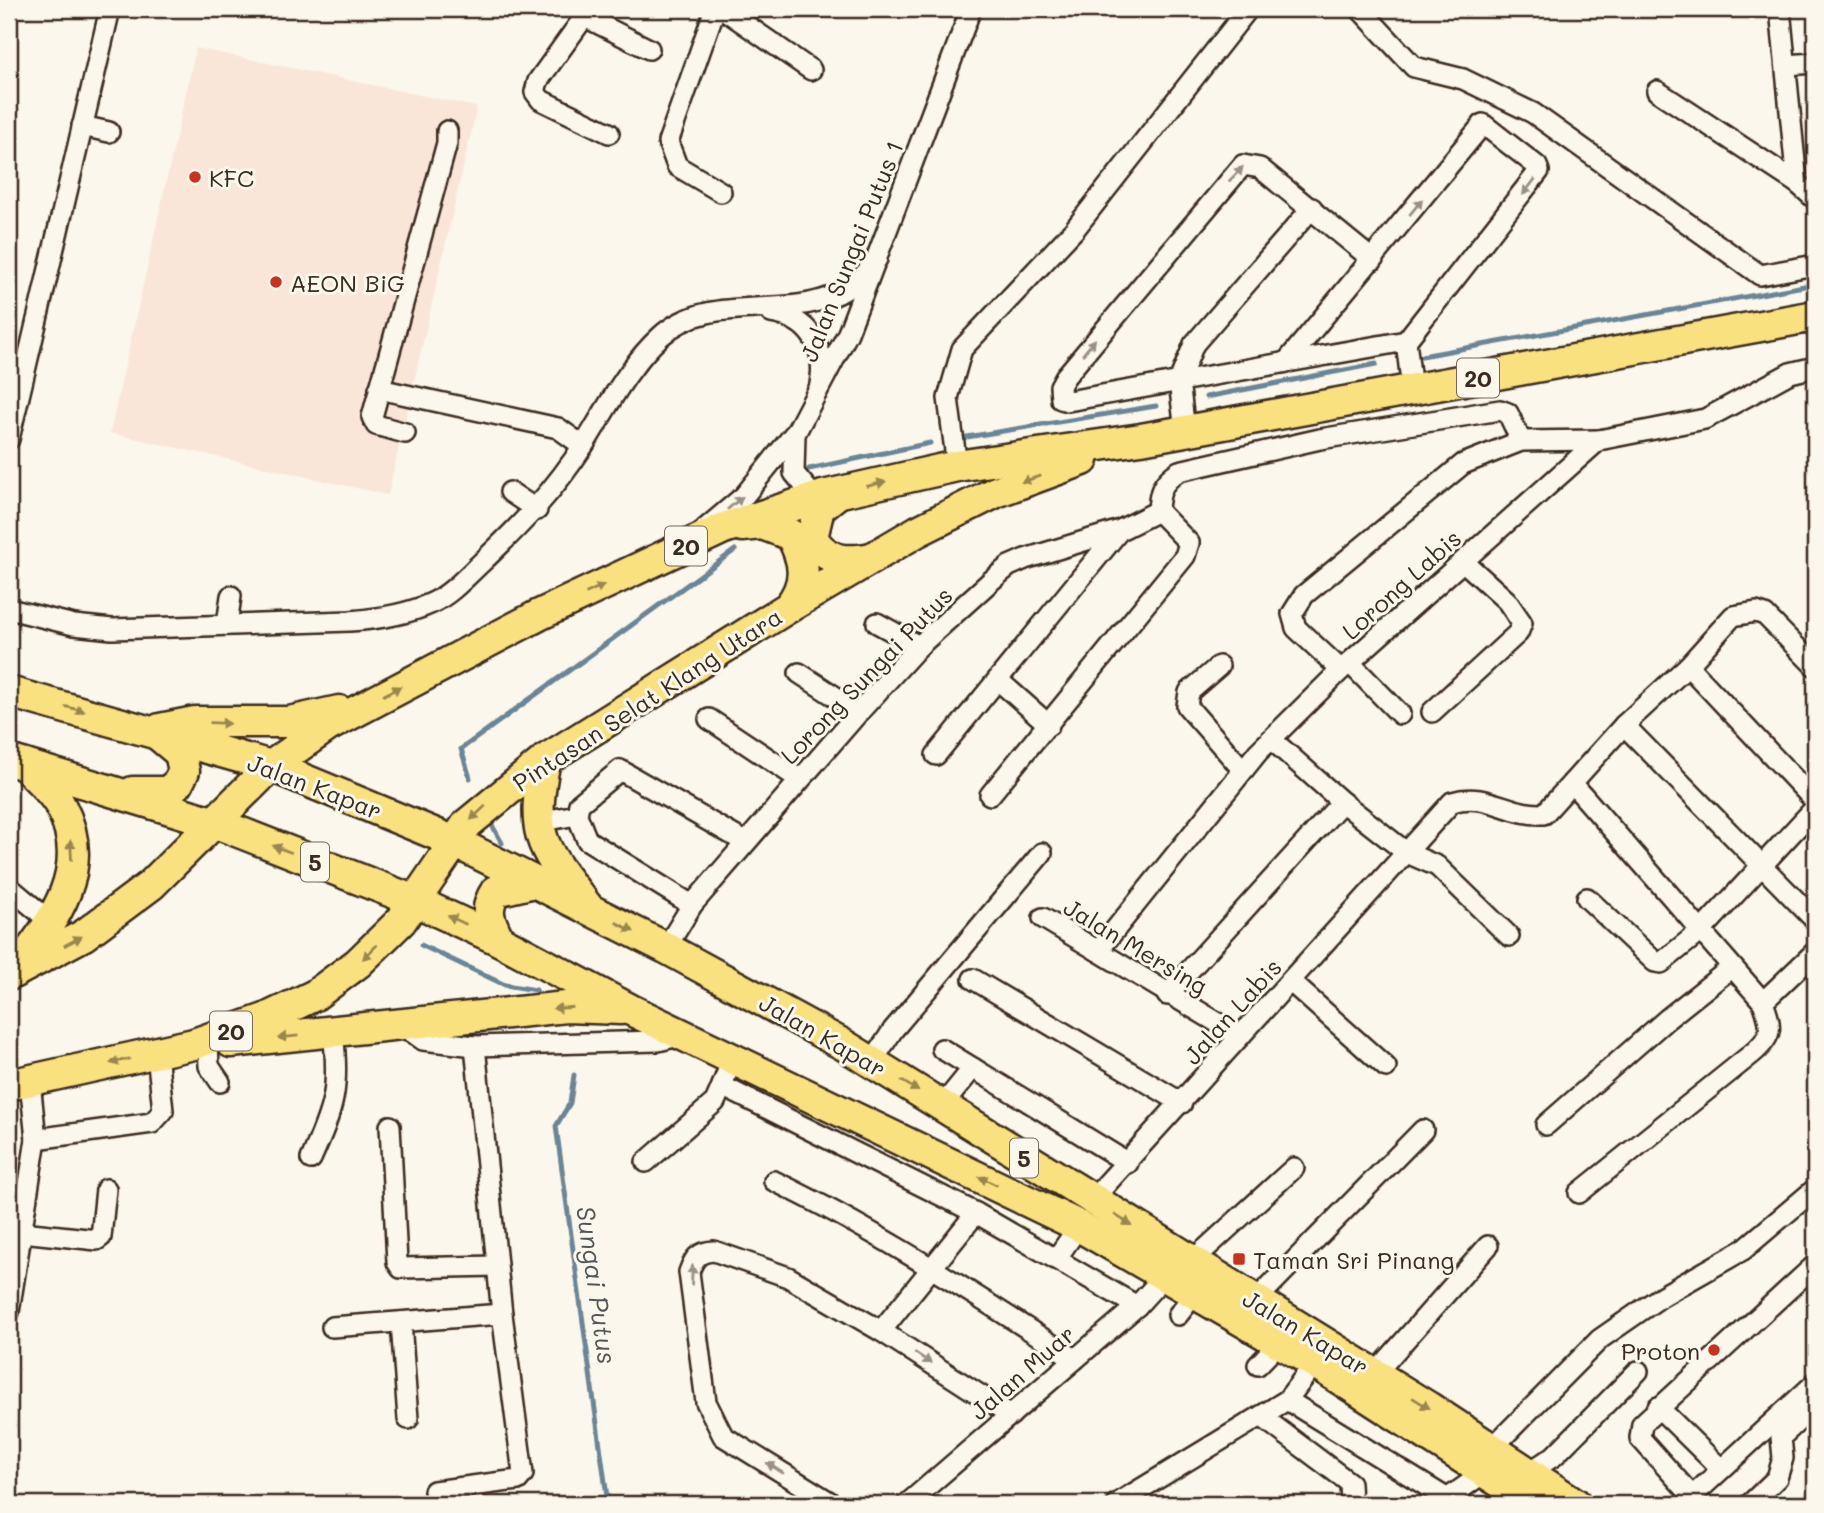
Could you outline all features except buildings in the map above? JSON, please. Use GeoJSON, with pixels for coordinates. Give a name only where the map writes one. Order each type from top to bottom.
{"type":"FeatureCollection","features":[{"type":"Feature","properties":{"kind":"highway","name":"Pintasan Selat Klang Utara"},"geometry":{"type":"LineString","coordinates":[[11,974],[84,935],[151,885],[216,824],[271,766],[361,707],[539,615],[724,528],[831,495],[957,466],[1141,439],[1815,316]]}},
{"type":"Feature","properties":{"kind":"highway","name":"Pintasan Selat Klang Utara"},"geometry":{"type":"LineString","coordinates":[[19,1083],[201,1044],[265,1019],[315,995],[358,963],[401,921],[467,824],[545,760],[789,607],[880,557],[918,531],[996,492],[1141,439]]}},
{"type":"Feature","properties":{"kind":"highway"},"geometry":{"type":"LineString","coordinates":[[831,495],[819,508],[813,522],[812,538],[820,551],[836,560],[850,562],[880,557]]}},
{"type":"Feature","properties":{"kind":"highway"},"geometry":{"type":"LineString","coordinates":[[724,528],[762,524],[791,536],[805,570],[801,591],[789,607]]}},
{"type":"Feature","properties":{"kind":"highway","name":"Jalan Kapar"},"geometry":{"type":"LineString","coordinates":[[9,692],[153,730],[271,766],[455,842],[666,948],[872,1062],[942,1106],[1085,1213],[1179,1268],[1255,1301],[1375,1374],[1489,1460],[1527,1495],[1576,1504]]}},
{"type":"Feature","properties":{"kind":"highway"},"geometry":{"type":"LineString","coordinates":[[153,730],[195,722],[289,722],[361,707]]}},
{"type":"Feature","properties":{"kind":"highway"},"geometry":{"type":"LineString","coordinates":[[105,788],[167,792],[178,783],[184,772],[180,753],[153,730]]}},
{"type":"Feature","properties":{"kind":"highway"},"geometry":{"type":"LineString","coordinates":[[545,760],[537,802],[537,822],[550,858],[591,910]]}},
{"type":"Feature","properties":{"kind":"highway"},"geometry":{"type":"LineString","coordinates":[[11,974],[52,923],[69,884],[73,851],[61,805],[17,763]]}},
{"type":"Feature","properties":{"kind":"highway","name":"Jalan Kapar"},"geometry":{"type":"LineString","coordinates":[[17,763],[216,824],[415,901],[499,940],[683,1035],[727,1073],[1085,1213]]}},
{"type":"Feature","properties":{"kind":"highway"},"geometry":{"type":"LineString","coordinates":[[499,940],[488,916],[488,903],[496,891],[535,882]]}},
{"type":"Feature","properties":{"kind":"highway"},"geometry":{"type":"LineString","coordinates":[[201,1044],[566,1007],[631,1010]]}},
{"type":"Feature","properties":{"kind":"highway","name":"Jalan Kapar"},"geometry":{"type":"LineString","coordinates":[[1179,1268],[1187,1303],[1280,1342],[1489,1460]]}},
{"type":"Feature","properties":{"kind":"street"},"geometry":{"type":"LineString","coordinates":[[9,439],[97,9]]}},
{"type":"Feature","properties":{"kind":"street"},"geometry":{"type":"LineString","coordinates":[[9,384],[65,172],[82,126],[110,9]]}},
{"type":"Feature","properties":{"kind":"street"},"geometry":{"type":"LineString","coordinates":[[715,9],[668,142],[677,166],[721,192]]}},
{"type":"Feature","properties":{"kind":"street"},"geometry":{"type":"LineString","coordinates":[[723,9],[811,70]]}},
{"type":"Feature","properties":{"kind":"street","name":"Jalan Sungai Putus 1"},"geometry":{"type":"LineString","coordinates":[[831,495],[809,491],[794,473],[794,434],[848,333],[971,9]]}},
{"type":"Feature","properties":{"kind":"street"},"geometry":{"type":"LineString","coordinates":[[957,466],[948,398],[962,349],[1074,230],[1248,9]]}},
{"type":"Feature","properties":{"kind":"street"},"geometry":{"type":"LineString","coordinates":[[1360,9],[1415,67],[1463,79],[1533,113],[1760,275],[1815,265]]}},
{"type":"Feature","properties":{"kind":"street"},"geometry":{"type":"LineString","coordinates":[[1780,9],[1786,65],[1785,82],[1797,183]]}},
{"type":"Feature","properties":{"kind":"street"},"geometry":{"type":"LineString","coordinates":[[609,134],[541,100],[535,92],[538,81],[588,13],[649,48]]}},
{"type":"Feature","properties":{"kind":"street"},"geometry":{"type":"LineString","coordinates":[[1786,65],[1815,63]]}},
{"type":"Feature","properties":{"kind":"street"},"geometry":{"type":"LineString","coordinates":[[1657,91],[1797,183],[1815,199]]}},
{"type":"Feature","properties":{"kind":"street"},"geometry":{"type":"LineString","coordinates":[[1288,360],[1373,260],[1483,124],[1537,166],[1539,172],[1406,341],[1068,401],[1061,399],[1060,393],[1065,377],[1239,168],[1248,165],[1260,168],[1373,260]]}},
{"type":"Feature","properties":{"kind":"street"},"geometry":{"type":"LineString","coordinates":[[82,126],[109,132]]}},
{"type":"Feature","properties":{"kind":"street"},"geometry":{"type":"LineString","coordinates":[[405,433],[372,422],[447,143],[447,131]]}},
{"type":"Feature","properties":{"kind":"street"},"geometry":{"type":"LineString","coordinates":[[1185,431],[1179,381],[1194,344],[1312,208]]}},
{"type":"Feature","properties":{"kind":"street"},"geometry":{"type":"LineString","coordinates":[[9,608],[74,625],[112,629],[350,621],[411,611],[434,602],[456,586],[537,510],[583,446],[635,363],[663,334],[689,319],[713,312],[782,307],[830,298],[850,290],[865,277],[877,260]]}},
{"type":"Feature","properties":{"kind":"street"},"geometry":{"type":"LineString","coordinates":[[746,309],[780,314],[809,330],[818,343],[822,361],[818,392]]}},
{"type":"Feature","properties":{"kind":"street"},"geometry":{"type":"LineString","coordinates":[[1406,341],[1412,390]]}},
{"type":"Feature","properties":{"kind":"street"},"geometry":{"type":"LineString","coordinates":[[1400,713],[1296,628],[1292,614],[1304,595],[1463,464],[1521,441],[1599,440],[1705,419],[1790,373],[1815,367]]}},
{"type":"Feature","properties":{"kind":"street"},"geometry":{"type":"LineString","coordinates":[[379,389],[558,428],[583,446]]}},
{"type":"Feature","properties":{"kind":"street"},"geometry":{"type":"LineString","coordinates":[[990,795],[1185,556],[1189,543],[1158,511],[1159,495],[1165,480],[1179,471],[1320,439],[1500,410],[1508,413],[1521,441]]}},
{"type":"Feature","properties":{"kind":"street"},"geometry":{"type":"LineString","coordinates":[[682,547],[744,495],[794,434]]}},
{"type":"Feature","properties":{"kind":"street","name":"Lorong Labis"},"geometry":{"type":"LineString","coordinates":[[1098,951],[1242,769],[1271,739],[1345,667],[1599,440]]}},
{"type":"Feature","properties":{"kind":"street"},"geometry":{"type":"LineString","coordinates":[[510,492],[537,510]]}},
{"type":"Feature","properties":{"kind":"street","name":"Lorong Sungai Putus"},"geometry":{"type":"LineString","coordinates":[[666,948],[692,905],[859,712],[919,646],[1009,566],[1120,530],[1158,511]]}},
{"type":"Feature","properties":{"kind":"street"},"geometry":{"type":"LineString","coordinates":[[936,755],[1120,530]]}},
{"type":"Feature","properties":{"kind":"street"},"geometry":{"type":"LineString","coordinates":[[1433,712],[1518,633],[1522,623],[1507,601],[1464,562]]}},
{"type":"Feature","properties":{"kind":"street"},"geometry":{"type":"LineString","coordinates":[[227,625],[231,596]]}},
{"type":"Feature","properties":{"kind":"street","name":"Jalan Labis"},"geometry":{"type":"LineString","coordinates":[[1056,1259],[1085,1213],[1128,1163],[1452,802],[1470,797],[1496,803],[1519,814],[1544,814],[1624,725],[1688,666],[1733,616],[1756,612],[1765,615],[1815,666]]}},
{"type":"Feature","properties":{"kind":"street"},"geometry":{"type":"LineString","coordinates":[[877,623],[919,646]]}},
{"type":"Feature","properties":{"kind":"street"},"geometry":{"type":"LineString","coordinates":[[1219,666],[1189,692],[1187,706],[1242,769]]}},
{"type":"Feature","properties":{"kind":"street"},"geometry":{"type":"LineString","coordinates":[[1688,666],[1815,801]]}},
{"type":"Feature","properties":{"kind":"street"},"geometry":{"type":"LineString","coordinates":[[799,673],[859,712]]}},
{"type":"Feature","properties":{"kind":"street"},"geometry":{"type":"LineString","coordinates":[[998,680],[1049,725]]}},
{"type":"Feature","properties":{"kind":"street"},"geometry":{"type":"LineString","coordinates":[[709,719],[799,779]]}},
{"type":"Feature","properties":{"kind":"street"},"geometry":{"type":"LineString","coordinates":[[1624,725],[1815,920]]}},
{"type":"Feature","properties":{"kind":"street"},"geometry":{"type":"LineString","coordinates":[[1271,739],[1342,802],[1407,853],[1437,866],[1509,936]]}},
{"type":"Feature","properties":{"kind":"street"},"geometry":{"type":"LineString","coordinates":[[692,905],[587,840],[578,815],[579,804],[615,771],[621,770],[745,842]]}},
{"type":"Feature","properties":{"kind":"street"},"geometry":{"type":"LineString","coordinates":[[1572,783],[1763,1002],[1770,1031],[1761,1046],[1579,1194]]}},
{"type":"Feature","properties":{"kind":"street"},"geometry":{"type":"LineString","coordinates":[[1167,995],[1342,802]]}},
{"type":"Feature","properties":{"kind":"street"},"geometry":{"type":"LineString","coordinates":[[1587,898],[1655,962],[1666,961],[1702,930],[1815,808]]}},
{"type":"Feature","properties":{"kind":"street"},"geometry":{"type":"LineString","coordinates":[[537,822],[578,815]]}},
{"type":"Feature","properties":{"kind":"street"},"geometry":{"type":"LineString","coordinates":[[872,1062],[893,1030],[1042,853]]}},
{"type":"Feature","properties":{"kind":"street"},"geometry":{"type":"LineString","coordinates":[[9,887],[52,923]]}},
{"type":"Feature","properties":{"kind":"street","name":"Jalan Mersing"},"geometry":{"type":"LineString","coordinates":[[1043,918],[1167,995],[1240,1036]]}},
{"type":"Feature","properties":{"kind":"street"},"geometry":{"type":"LineString","coordinates":[[1763,1002],[1815,952]]}},
{"type":"Feature","properties":{"kind":"street"},"geometry":{"type":"LineString","coordinates":[[1546,1125],[1667,1019],[1731,968]]}},
{"type":"Feature","properties":{"kind":"street"},"geometry":{"type":"LineString","coordinates":[[974,978],[1182,1103]]}},
{"type":"Feature","properties":{"kind":"street"},"geometry":{"type":"LineString","coordinates":[[1291,982],[1386,1067]]}},
{"type":"Feature","properties":{"kind":"street"},"geometry":{"type":"LineString","coordinates":[[401,1024],[423,1040],[475,1046],[658,1041],[683,1035]]}},
{"type":"Feature","properties":{"kind":"street"},"geometry":{"type":"LineString","coordinates":[[311,1159],[335,1102],[336,1060],[333,1032]]}},
{"type":"Feature","properties":{"kind":"street"},"geometry":{"type":"LineString","coordinates":[[201,1044],[209,1066],[220,1082]]}},
{"type":"Feature","properties":{"kind":"street"},"geometry":{"type":"LineString","coordinates":[[434,1491],[517,1480],[523,1474],[502,1314],[475,1046]]}},
{"type":"Feature","properties":{"kind":"street"},"geometry":{"type":"LineString","coordinates":[[942,1049],[1128,1163]]}},
{"type":"Feature","properties":{"kind":"street"},"geometry":{"type":"LineString","coordinates":[[36,1139],[152,1123],[163,1111],[157,1053]]}},
{"type":"Feature","properties":{"kind":"street"},"geometry":{"type":"LineString","coordinates":[[942,1106],[973,1068]]}},
{"type":"Feature","properties":{"kind":"street"},"geometry":{"type":"LineString","coordinates":[[646,1162],[715,1101],[727,1073],[1137,1306]]}},
{"type":"Feature","properties":{"kind":"street"},"geometry":{"type":"LineString","coordinates":[[9,1312],[36,1139],[19,1083]]}},
{"type":"Feature","properties":{"kind":"street"},"geometry":{"type":"LineString","coordinates":[[390,1126],[397,1262],[401,1268],[497,1266]]}},
{"type":"Feature","properties":{"kind":"street"},"geometry":{"type":"LineString","coordinates":[[1255,1301],[1423,1130]]}},
{"type":"Feature","properties":{"kind":"street","name":"Jalan Muar"},"geometry":{"type":"LineString","coordinates":[[907,1504],[1294,1168]]}},
{"type":"Feature","properties":{"kind":"street"},"geometry":{"type":"LineString","coordinates":[[774,1181],[836,1211],[933,1266],[1075,1359]]}},
{"type":"Feature","properties":{"kind":"street"},"geometry":{"type":"LineString","coordinates":[[22,1232],[97,1240],[101,1237],[106,1189]]}},
{"type":"Feature","properties":{"kind":"street"},"geometry":{"type":"LineString","coordinates":[[1287,1400],[1448,1503],[1600,1339],[1662,1296],[1742,1250],[1815,1189]]}},
{"type":"Feature","properties":{"kind":"street"},"geometry":{"type":"LineString","coordinates":[[881,1331],[976,1213]]}},
{"type":"Feature","properties":{"kind":"street"},"geometry":{"type":"LineString","coordinates":[[1375,1374],[1488,1246]]}},
{"type":"Feature","properties":{"kind":"street"},"geometry":{"type":"LineString","coordinates":[[833,1504],[723,1436],[706,1402],[689,1272],[694,1258],[703,1251],[713,1251],[788,1276],[881,1331],[1012,1415]]}},
{"type":"Feature","properties":{"kind":"street"},"geometry":{"type":"LineString","coordinates":[[1815,1265],[1658,1408],[1643,1424],[1640,1438],[1688,1500],[1815,1383]]}},
{"type":"Feature","properties":{"kind":"street"},"geometry":{"type":"LineString","coordinates":[[332,1327],[502,1314]]}},
{"type":"Feature","properties":{"kind":"street"},"geometry":{"type":"LineString","coordinates":[[401,1322],[408,1419]]}},
{"type":"Feature","properties":{"kind":"street"},"geometry":{"type":"LineString","coordinates":[[1258,1365],[1280,1342]]}},
{"type":"Feature","properties":{"kind":"street"},"geometry":{"type":"LineString","coordinates":[[1116,1504],[1287,1400],[1315,1363]]}},
{"type":"Feature","properties":{"kind":"street"},"geometry":{"type":"LineString","coordinates":[[1527,1495],[1554,1456],[1638,1371]]}},
{"type":"Feature","properties":{"kind":"street"},"geometry":{"type":"LineString","coordinates":[[1750,1504],[1777,1478],[1783,1458],[1781,1437],[1815,1405]]}},
{"type":"Feature","properties":{"kind":"street"},"geometry":{"type":"LineString","coordinates":[[1658,1408],[1721,1469]]}},
{"type":"Feature","properties":{"kind":"street"},"geometry":{"type":"LineString","coordinates":[[1261,1416],[1350,1483],[1351,1504]]}},
{"type":"Feature","properties":{"kind":"shaded area","name":"AEON BiG"},"geometry":{"type":"Polygon","coordinates":[[[196,48],[477,107],[388,495],[110,433],[196,48]]]}},
{"type":"Feature","properties":{"kind":"waterway"},"geometry":{"type":"LineString","coordinates":[[1422,356],[1815,284]]}},
{"type":"Feature","properties":{"kind":"waterway"},"geometry":{"type":"LineString","coordinates":[[1206,397],[1376,364]]}},
{"type":"Feature","properties":{"kind":"waterway"},"geometry":{"type":"LineString","coordinates":[[961,438],[1156,406]]}},
{"type":"Feature","properties":{"kind":"waterway"},"geometry":{"type":"LineString","coordinates":[[809,469],[930,443]]}},
{"type":"Feature","properties":{"kind":"waterway"},"geometry":{"type":"LineString","coordinates":[[470,778],[461,749],[735,550]]}},
{"type":"Feature","properties":{"kind":"waterway"},"geometry":{"type":"LineString","coordinates":[[493,827],[502,843]]}},
{"type":"Feature","properties":{"kind":"waterway"},"geometry":{"type":"LineString","coordinates":[[421,945],[505,985],[536,990],[541,1001]]}},
{"type":"Feature","properties":{"kind":"waterway","name":"Sungai Putus"},"geometry":{"type":"LineString","coordinates":[[574,1075],[570,1103],[556,1126],[608,1504]]}},
{"type":"Feature","properties":{"kind":"place","name":"KFC"},"geometry":{"type":"Point","coordinates":[195,177]}},
{"type":"Feature","properties":{"kind":"place","name":"AEON BiG"},"geometry":{"type":"Point","coordinates":[276,282]}},
{"type":"Feature","properties":{"kind":"place","name":"Taman Sri Pinang"},"geometry":{"type":"Point","coordinates":[1239,1259]}},
{"type":"Feature","properties":{"kind":"place","name":"Proton"},"geometry":{"type":"Point","coordinates":[1714,1350]}}]}
